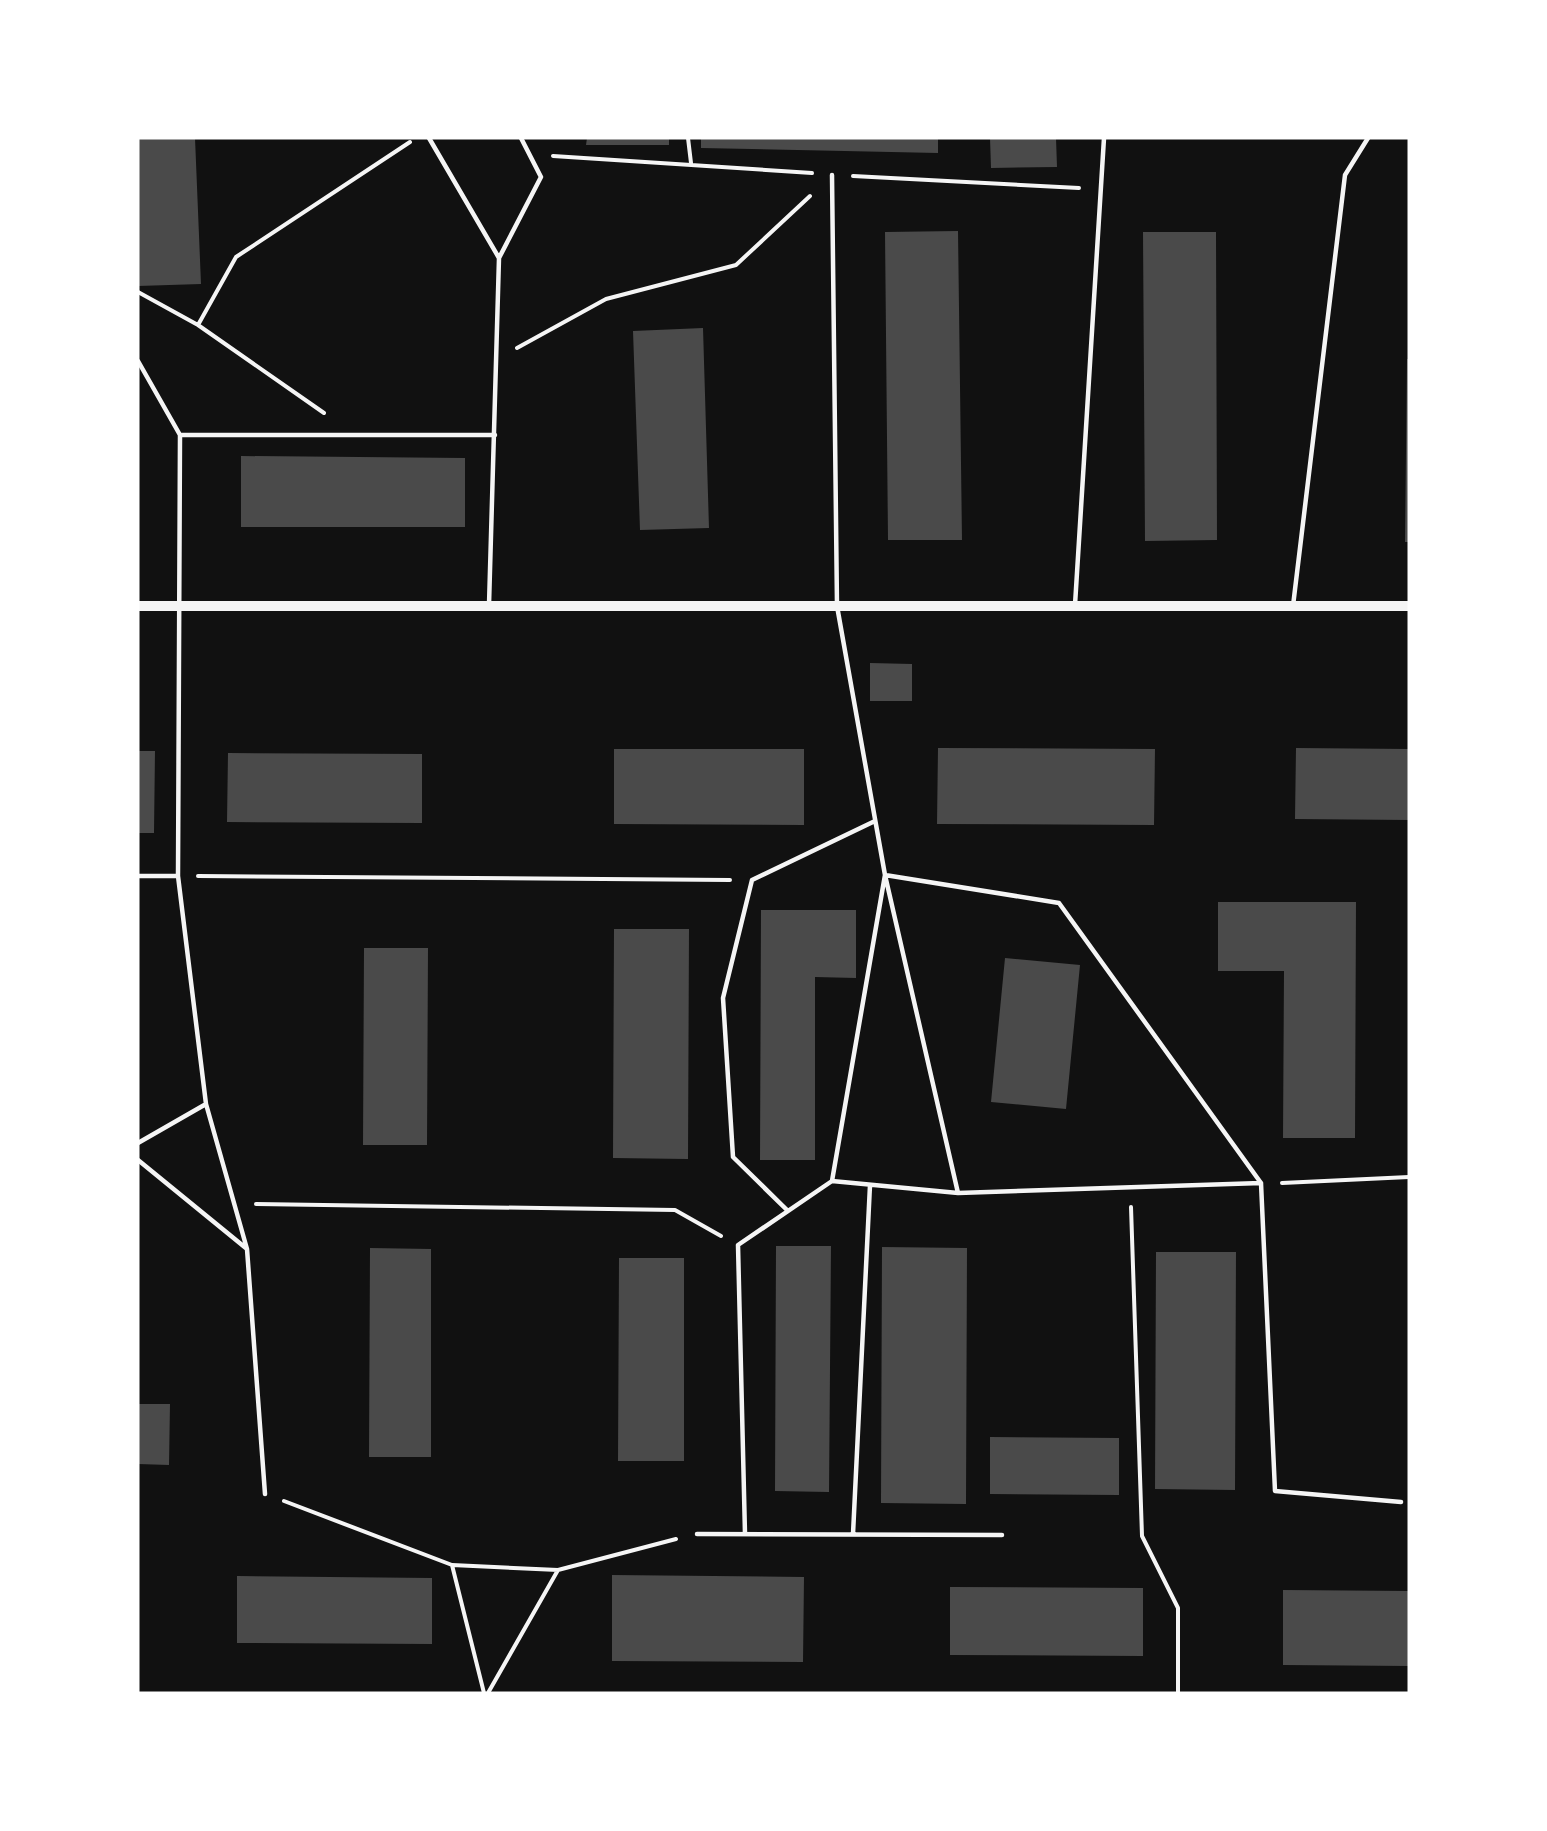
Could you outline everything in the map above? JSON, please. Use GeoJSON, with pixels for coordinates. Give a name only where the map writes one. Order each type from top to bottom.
{"type":"FeatureCollection","features":[{"type":"Feature","properties":{"kind":"street"},"geometry":{"type":"LineString","coordinates":[[138,606],[1409,606]]}},
{"type":"Feature","properties":{"kind":"lane"},"geometry":{"type":"LineString","coordinates":[[429,138],[499,258]]}},
{"type":"Feature","properties":{"kind":"lane"},"geometry":{"type":"LineString","coordinates":[[489,605],[499,258],[541,177],[521,138]]}},
{"type":"Feature","properties":{"kind":"lane"},"geometry":{"type":"LineString","coordinates":[[1075,605],[1104,138]]}},
{"type":"Feature","properties":{"kind":"lane"},"geometry":{"type":"LineString","coordinates":[[1293,606],[1344,175],[1368,138]]}},
{"type":"Feature","properties":{"kind":"lane"},"geometry":{"type":"LineString","coordinates":[[832,175],[837,606],[885,875],[958,1193]]}},
{"type":"Feature","properties":{"kind":"lane"},"geometry":{"type":"LineString","coordinates":[[138,361],[180,435],[178,876],[206,1104],[248,1249],[265,1494]]}},
{"type":"Feature","properties":{"kind":"lane"},"geometry":{"type":"LineString","coordinates":[[180,435],[495,435]]}},
{"type":"Feature","properties":{"kind":"lane"},"geometry":{"type":"LineString","coordinates":[[788,1211],[733,1157],[723,998],[752,880],[875,821]]}},
{"type":"Feature","properties":{"kind":"lane"},"geometry":{"type":"LineString","coordinates":[[832,1181],[885,875]]}},
{"type":"Feature","properties":{"kind":"lane"},"geometry":{"type":"LineString","coordinates":[[885,875],[1059,903],[1261,1184],[1275,1491],[1401,1502]]}},
{"type":"Feature","properties":{"kind":"lane"},"geometry":{"type":"LineString","coordinates":[[138,876],[178,876]]}},
{"type":"Feature","properties":{"kind":"lane"},"geometry":{"type":"LineString","coordinates":[[138,1143],[206,1104]]}},
{"type":"Feature","properties":{"kind":"lane"},"geometry":{"type":"LineString","coordinates":[[138,1160],[248,1249]]}},
{"type":"Feature","properties":{"kind":"lane"},"geometry":{"type":"LineString","coordinates":[[745,1534],[738,1245],[832,1181],[958,1193],[1261,1184]]}},
{"type":"Feature","properties":{"kind":"lane"},"geometry":{"type":"LineString","coordinates":[[853,1534],[870,1185]]}},
{"type":"Feature","properties":{"kind":"lane"},"geometry":{"type":"LineString","coordinates":[[697,1534],[1002,1534]]}},
{"type":"Feature","properties":{"kind":"path"},"geometry":{"type":"LineString","coordinates":[[198,325],[236,257],[415,138]]}},
{"type":"Feature","properties":{"kind":"path"},"geometry":{"type":"LineString","coordinates":[[688,138],[692,163]]}},
{"type":"Feature","properties":{"kind":"path"},"geometry":{"type":"LineString","coordinates":[[496,360],[606,298],[736,265],[832,175]]}},
{"type":"Feature","properties":{"kind":"path"},"geometry":{"type":"LineString","coordinates":[[138,292],[198,325],[357,435]]}},
{"type":"Feature","properties":{"kind":"path"},"geometry":{"type":"LineString","coordinates":[[178,876],[752,880]]}},
{"type":"Feature","properties":{"kind":"path"},"geometry":{"type":"LineString","coordinates":[[1261,1184],[1409,1177]]}},
{"type":"Feature","properties":{"kind":"path"},"geometry":{"type":"LineString","coordinates":[[1131,1188],[1142,1536],[1178,1608],[1178,1693]]}},
{"type":"Feature","properties":{"kind":"path"},"geometry":{"type":"LineString","coordinates":[[235,1203],[675,1210],[738,1245]]}},
{"type":"Feature","properties":{"kind":"path"},"geometry":{"type":"LineString","coordinates":[[265,1494],[452,1565],[558,1570],[697,1534]]}},
{"type":"Feature","properties":{"kind":"path"},"geometry":{"type":"LineString","coordinates":[[452,1565],[486,1693]]}},
{"type":"Feature","properties":{"kind":"path"},"geometry":{"type":"LineString","coordinates":[[486,1693],[558,1570]]}},
{"type":"Feature","properties":{"kind":"building"},"geometry":{"type":"Polygon","coordinates":[[[138,138],[195,138],[201,284],[138,286],[138,138]]]}},
{"type":"Feature","properties":{"kind":"building"},"geometry":{"type":"Polygon","coordinates":[[[587,138],[669,138],[669,145],[586,145],[587,138]]]}},
{"type":"Feature","properties":{"kind":"building"},"geometry":{"type":"Polygon","coordinates":[[[701,138],[938,138],[938,153],[701,148],[701,138]]]}},
{"type":"Feature","properties":{"kind":"building"},"geometry":{"type":"Polygon","coordinates":[[[990,138],[1056,138],[1057,167],[991,168],[990,138]]]}},
{"type":"Feature","properties":{"kind":"building"},"geometry":{"type":"Polygon","coordinates":[[[958,231],[962,540],[888,540],[885,232],[958,231]]]}},
{"type":"Feature","properties":{"kind":"building"},"geometry":{"type":"Polygon","coordinates":[[[1143,232],[1216,232],[1217,540],[1145,541],[1143,232]]]}},
{"type":"Feature","properties":{"kind":"building"},"geometry":{"type":"Polygon","coordinates":[[[703,328],[709,528],[640,530],[633,331],[703,328]]]}},
{"type":"Feature","properties":{"kind":"building"},"geometry":{"type":"Polygon","coordinates":[[[1407,359],[1409,359],[1409,542],[1405,542],[1407,359]]]}},
{"type":"Feature","properties":{"kind":"building"},"geometry":{"type":"Polygon","coordinates":[[[241,456],[465,458],[465,527],[241,527],[241,456]]]}},
{"type":"Feature","properties":{"kind":"building"},"geometry":{"type":"Polygon","coordinates":[[[870,663],[912,664],[912,701],[870,701],[870,663]]]}},
{"type":"Feature","properties":{"kind":"building"},"geometry":{"type":"Polygon","coordinates":[[[938,748],[1155,749],[1154,825],[937,824],[938,748]]]}},
{"type":"Feature","properties":{"kind":"building"},"geometry":{"type":"Polygon","coordinates":[[[1296,748],[1409,749],[1409,820],[1295,819],[1296,748]]]}},
{"type":"Feature","properties":{"kind":"building"},"geometry":{"type":"Polygon","coordinates":[[[614,749],[804,749],[804,825],[614,824],[614,749]]]}},
{"type":"Feature","properties":{"kind":"building"},"geometry":{"type":"Polygon","coordinates":[[[138,751],[155,751],[154,833],[138,833],[138,751]]]}},
{"type":"Feature","properties":{"kind":"building"},"geometry":{"type":"Polygon","coordinates":[[[228,753],[422,754],[422,823],[227,822],[228,753]]]}},
{"type":"Feature","properties":{"kind":"building"},"geometry":{"type":"Polygon","coordinates":[[[1218,902],[1356,902],[1355,1138],[1283,1138],[1284,971],[1218,971],[1218,902]]]}},
{"type":"Feature","properties":{"kind":"building"},"geometry":{"type":"Polygon","coordinates":[[[761,910],[856,910],[856,978],[815,977],[815,1160],[760,1160],[761,910]]]}},
{"type":"Feature","properties":{"kind":"building"},"geometry":{"type":"Polygon","coordinates":[[[614,929],[689,929],[688,1159],[613,1158],[614,929]]]}},
{"type":"Feature","properties":{"kind":"building"},"geometry":{"type":"Polygon","coordinates":[[[364,948],[428,948],[427,1145],[363,1145],[364,948]]]}},
{"type":"Feature","properties":{"kind":"building"},"geometry":{"type":"Polygon","coordinates":[[[1005,958],[1080,965],[1066,1109],[991,1102],[1005,958]]]}},
{"type":"Feature","properties":{"kind":"building"},"geometry":{"type":"Polygon","coordinates":[[[776,1246],[831,1246],[829,1492],[775,1491],[776,1246]]]}},
{"type":"Feature","properties":{"kind":"building"},"geometry":{"type":"Polygon","coordinates":[[[882,1247],[967,1248],[966,1504],[881,1503],[882,1247]]]}},
{"type":"Feature","properties":{"kind":"building"},"geometry":{"type":"Polygon","coordinates":[[[370,1248],[431,1249],[431,1457],[369,1457],[370,1248]]]}},
{"type":"Feature","properties":{"kind":"building"},"geometry":{"type":"Polygon","coordinates":[[[1156,1252],[1236,1252],[1235,1490],[1155,1489],[1156,1252]]]}},
{"type":"Feature","properties":{"kind":"building"},"geometry":{"type":"Polygon","coordinates":[[[619,1258],[684,1258],[684,1461],[618,1461],[619,1258]]]}},
{"type":"Feature","properties":{"kind":"building"},"geometry":{"type":"Polygon","coordinates":[[[138,1404],[170,1404],[169,1465],[138,1464],[138,1404]]]}},
{"type":"Feature","properties":{"kind":"building"},"geometry":{"type":"Polygon","coordinates":[[[990,1437],[1119,1438],[1119,1495],[990,1494],[990,1437]]]}},
{"type":"Feature","properties":{"kind":"building"},"geometry":{"type":"Polygon","coordinates":[[[612,1575],[804,1577],[803,1662],[612,1661],[612,1575]]]}},
{"type":"Feature","properties":{"kind":"building"},"geometry":{"type":"Polygon","coordinates":[[[237,1576],[432,1578],[432,1644],[237,1643],[237,1576]]]}},
{"type":"Feature","properties":{"kind":"building"},"geometry":{"type":"Polygon","coordinates":[[[950,1587],[1143,1588],[1143,1656],[950,1655],[950,1587]]]}},
{"type":"Feature","properties":{"kind":"building"},"geometry":{"type":"Polygon","coordinates":[[[1283,1590],[1409,1591],[1409,1666],[1283,1665],[1283,1590]]]}}]}
